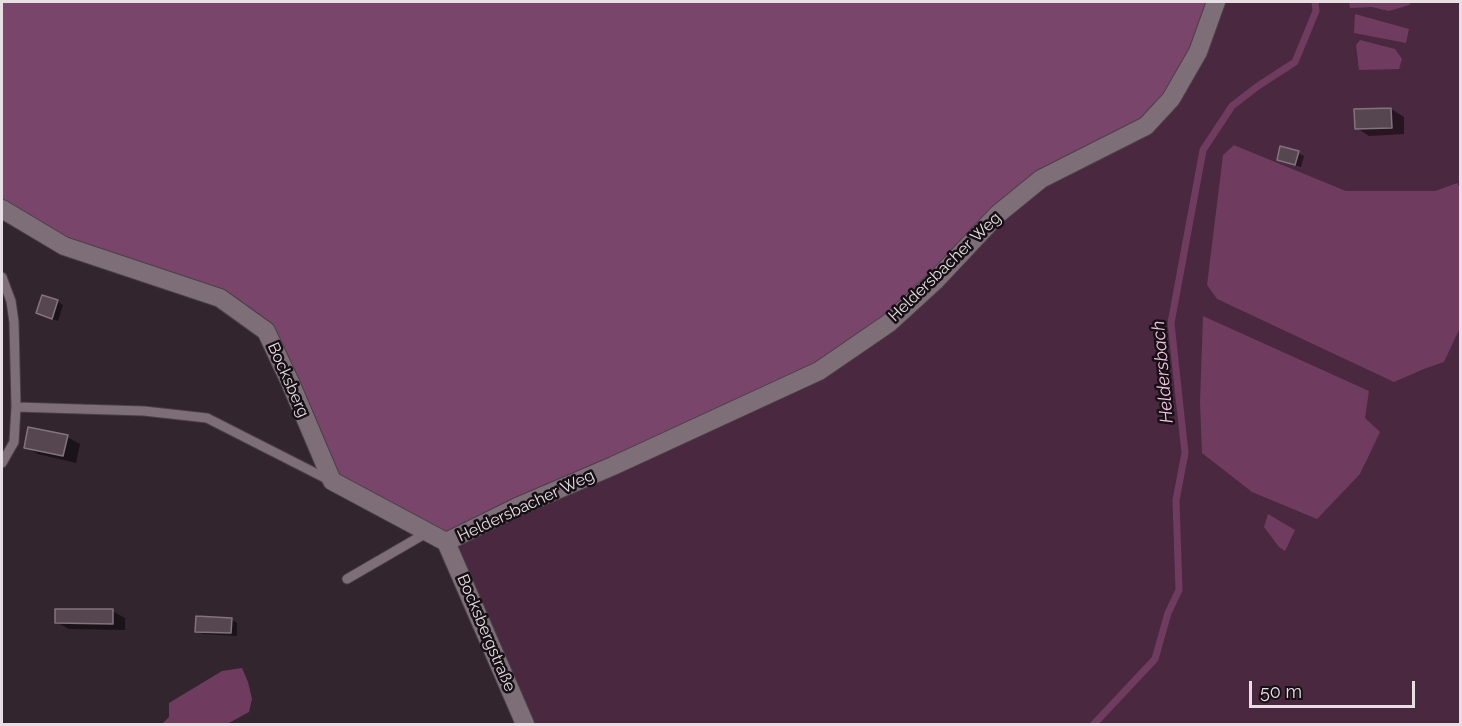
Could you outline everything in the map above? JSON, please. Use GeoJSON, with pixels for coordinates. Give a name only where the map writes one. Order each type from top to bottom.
{"type":"FeatureCollection","features":[{"type":"Feature","properties":{"kind":"street","name":"Heldersbacher Weg"},"geometry":{"type":"LineString","coordinates":[[446,542],[517,507],[613,466],[819,370],[890,323],[936,280],[998,214],[1041,179],[1146,126],[1171,99],[1198,52],[1216,2]]}},
{"type":"Feature","properties":{"kind":"street","name":"Bocksberg"},"geometry":{"type":"LineString","coordinates":[[2,209],[64,246],[220,298],[266,332],[332,481]]}},
{"type":"Feature","properties":{"kind":"street"},"geometry":{"type":"LineString","coordinates":[[332,481],[446,542]]}},
{"type":"Feature","properties":{"kind":"street","name":"Bocksbergstraße"},"geometry":{"type":"LineString","coordinates":[[446,542],[525,724]]}},
{"type":"Feature","properties":{"kind":"lane"},"geometry":{"type":"LineString","coordinates":[[2,277],[11,301],[14,322],[16,407],[14,442],[2,463]]}},
{"type":"Feature","properties":{"kind":"lane"},"geometry":{"type":"LineString","coordinates":[[16,407],[144,411],[207,418],[332,481]]}},
{"type":"Feature","properties":{"kind":"lane"},"geometry":{"type":"LineString","coordinates":[[347,579],[428,532]]}},
{"type":"Feature","properties":{"kind":"shaded area"},"geometry":{"type":"Polygon","coordinates":[[[2,2],[1216,2],[1146,126],[1041,179],[936,280],[819,371],[446,542],[332,481],[266,331],[220,298],[124,265],[2,209],[2,2]]]}},
{"type":"Feature","properties":{"kind":"shaded area"},"geometry":{"type":"Polygon","coordinates":[[[1216,2],[1460,2],[1460,188],[1457,183],[1435,191],[1346,191],[1234,145],[1207,285],[1217,299],[1394,381],[1444,362],[1460,328],[1460,724],[525,724],[446,542],[1216,2]],[[1203,316],[1360,474],[1365,464],[1203,316]]]}},
{"type":"Feature","properties":{"kind":"shaded area"},"geometry":{"type":"Polygon","coordinates":[[[1349,2],[1411,2],[1409,5],[1389,11],[1372,7],[1350,8],[1349,2]]]}},
{"type":"Feature","properties":{"kind":"shaded area"},"geometry":{"type":"Polygon","coordinates":[[[1355,14],[1409,29],[1406,43],[1354,33],[1355,14]]]}},
{"type":"Feature","properties":{"kind":"shaded area"},"geometry":{"type":"Polygon","coordinates":[[[1360,40],[1395,49],[1402,59],[1399,69],[1359,70],[1356,45],[1360,40]]]}},
{"type":"Feature","properties":{"kind":"shaded area"},"geometry":{"type":"Polygon","coordinates":[[[1234,145],[1346,191],[1435,191],[1457,183],[1460,188],[1460,328],[1444,362],[1394,382],[1217,299],[1207,285],[1223,155],[1234,145]]]}},
{"type":"Feature","properties":{"kind":"shaded area"},"geometry":{"type":"Polygon","coordinates":[[[1203,316],[1369,391],[1365,418],[1380,432],[1360,474],[1317,519],[1252,492],[1202,453],[1200,402],[1203,316]]]}},
{"type":"Feature","properties":{"kind":"shaded area"},"geometry":{"type":"Polygon","coordinates":[[[1268,514],[1295,530],[1285,551],[1279,547],[1264,527],[1268,514]]]}},
{"type":"Feature","properties":{"kind":"shaded area"},"geometry":{"type":"Polygon","coordinates":[[[242,668],[252,699],[249,712],[227,724],[162,724],[169,717],[169,703],[222,671],[242,668]]]}},
{"type":"Feature","properties":{"kind":"building"},"geometry":{"type":"Polygon","coordinates":[[[1391,108],[1392,128],[1355,129],[1354,109],[1391,108]]]}},
{"type":"Feature","properties":{"kind":"building"},"geometry":{"type":"Polygon","coordinates":[[[1280,146],[1299,151],[1295,165],[1277,160],[1280,146]]]}},
{"type":"Feature","properties":{"kind":"building"},"geometry":{"type":"Polygon","coordinates":[[[42,295],[58,300],[52,319],[36,313],[42,295]]]}},
{"type":"Feature","properties":{"kind":"building"},"geometry":{"type":"Polygon","coordinates":[[[28,427],[68,435],[63,456],[24,448],[28,427]]]}},
{"type":"Feature","properties":{"kind":"building"},"geometry":{"type":"Polygon","coordinates":[[[55,609],[113,609],[113,624],[55,623],[55,609]]]}},
{"type":"Feature","properties":{"kind":"building"},"geometry":{"type":"Polygon","coordinates":[[[196,616],[232,618],[231,633],[195,632],[196,616]]]}},
{"type":"Feature","properties":{"kind":"waterway","name":"Heldersbach"},"geometry":{"type":"LineString","coordinates":[[1094,724],[1155,659],[1168,613],[1179,590],[1176,500],[1185,453],[1171,323],[1203,150],[1232,106],[1295,62],[1316,11],[1315,2]]}}]}
